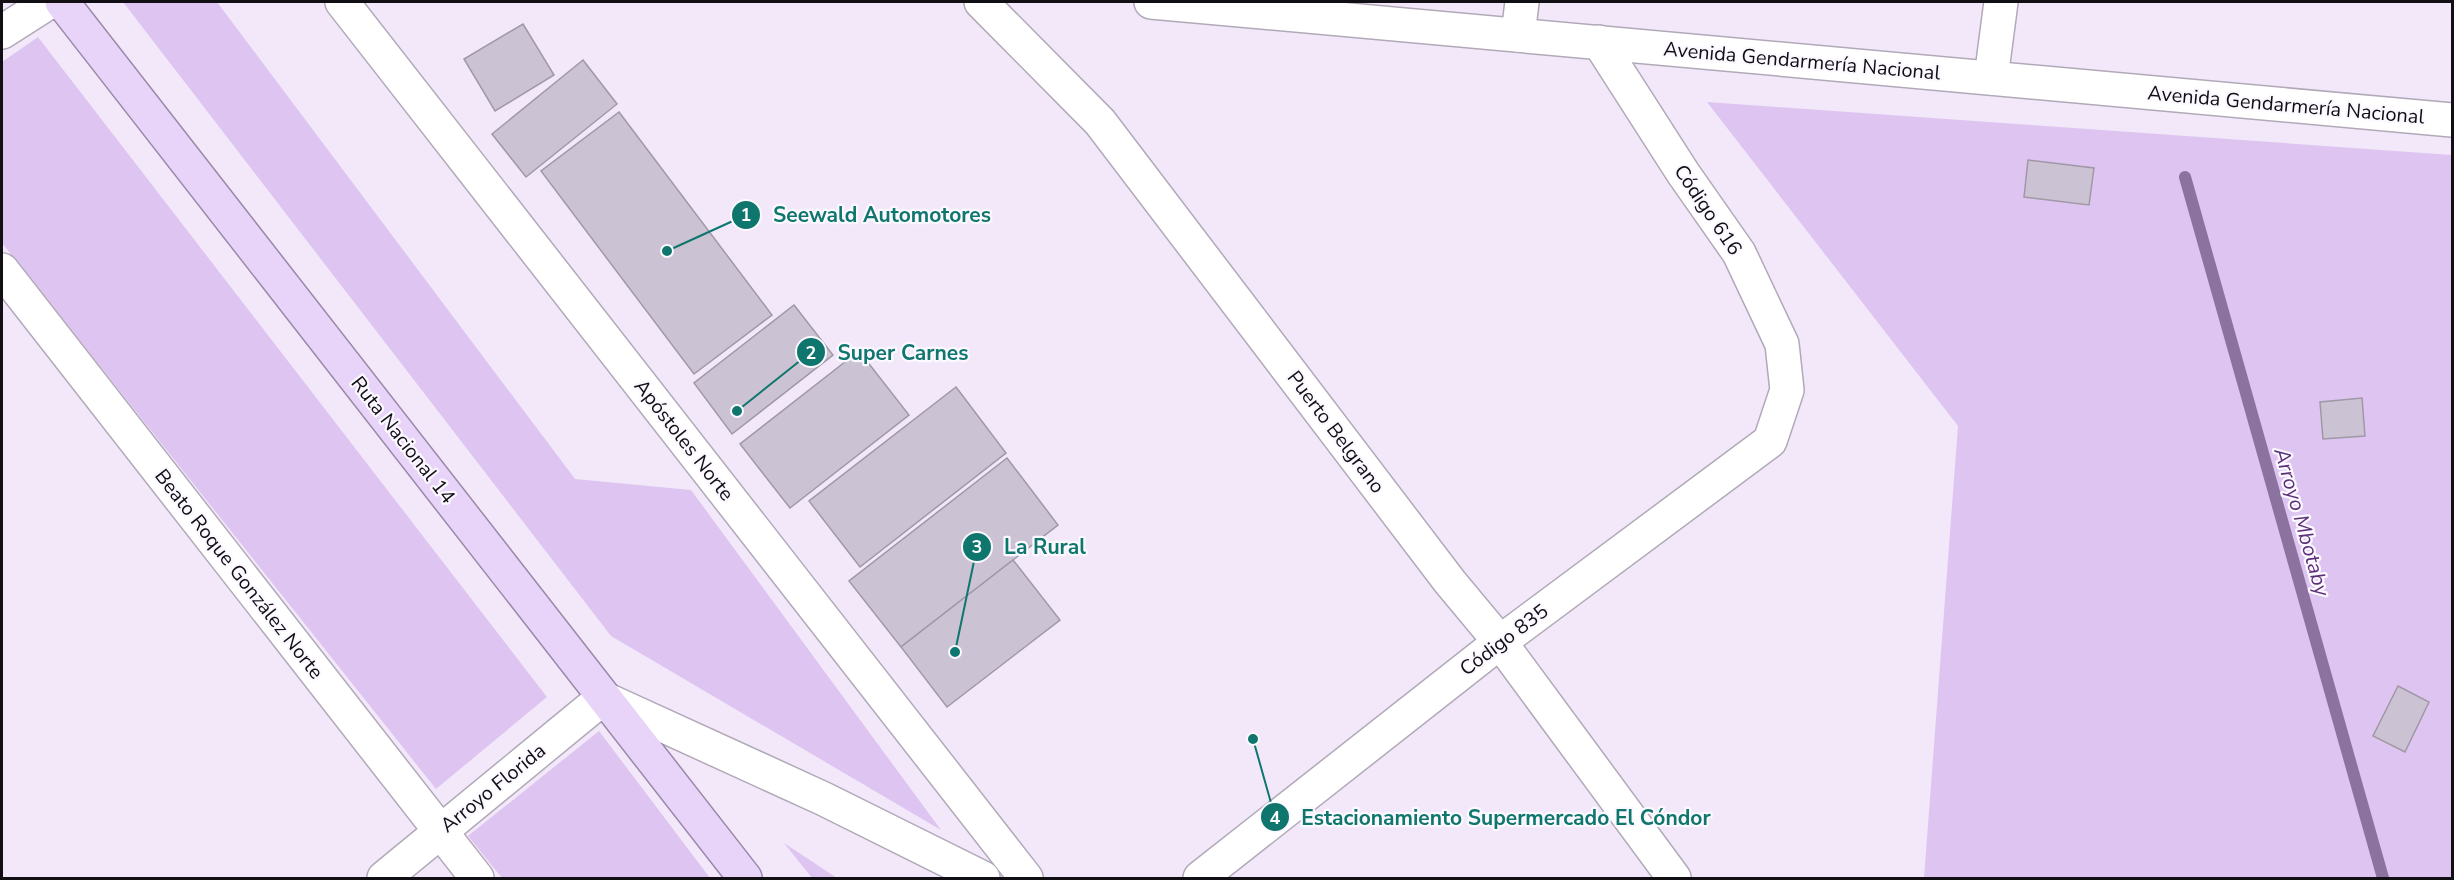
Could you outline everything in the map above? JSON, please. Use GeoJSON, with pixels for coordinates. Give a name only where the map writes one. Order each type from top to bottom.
{"type":"FeatureCollection","features":[{"type":"Feature","properties":{"kind":"highway","name":"Ruta Nacional 14"},"geometry":{"type":"LineString","coordinates":[[62,2],[745,879]]}},
{"type":"Feature","properties":{"kind":"street"},"geometry":{"type":"LineString","coordinates":[[2,32],[49,2]]}},
{"type":"Feature","properties":{"kind":"street","name":"Apóstoles Norte"},"geometry":{"type":"LineString","coordinates":[[342,2],[1026,879]]}},
{"type":"Feature","properties":{"kind":"street","name":"Puerto Belgrano"},"geometry":{"type":"LineString","coordinates":[[981,2],[1100,122],[1450,582],[1500,642],[1674,879]]}},
{"type":"Feature","properties":{"kind":"street","name":"Avenida Gendarmería Nacional"},"geometry":{"type":"LineString","coordinates":[[1150,2],[2452,120]]}},
{"type":"Feature","properties":{"kind":"street"},"geometry":{"type":"LineString","coordinates":[[1518,35],[1522,2]]}},
{"type":"Feature","properties":{"kind":"street"},"geometry":{"type":"LineString","coordinates":[[1991,78],[2001,2]]}},
{"type":"Feature","properties":{"kind":"street","name":"Código 616"},"geometry":{"type":"LineString","coordinates":[[1599,42],[1683,173],[1739,253],[1782,344],[1787,390]]}},
{"type":"Feature","properties":{"kind":"street","name":"Beato Roque González Norte"},"geometry":{"type":"LineString","coordinates":[[2,270],[477,879]]}},
{"type":"Feature","properties":{"kind":"street","name":"Código 835"},"geometry":{"type":"LineString","coordinates":[[1200,879],[1500,642],[1770,441],[1787,390]]}},
{"type":"Feature","properties":{"kind":"street"},"geometry":{"type":"LineString","coordinates":[[603,698],[824,799],[983,879]]}},
{"type":"Feature","properties":{"kind":"street","name":"Arroyo Florida"},"geometry":{"type":"LineString","coordinates":[[384,879],[603,698]]}},
{"type":"Feature","properties":{"kind":"shaded area"},"geometry":{"type":"Polygon","coordinates":[[[123,2],[217,2],[575,479],[691,490],[941,830],[611,636],[123,2]]]}},
{"type":"Feature","properties":{"kind":"shaded area"},"geometry":{"type":"Polygon","coordinates":[[[38,37],[547,697],[436,789],[2,243],[2,62],[38,37]]]}},
{"type":"Feature","properties":{"kind":"shaded area"},"geometry":{"type":"Polygon","coordinates":[[[1707,102],[2452,155],[2452,878],[1924,878],[1958,426],[1707,102]]]}},
{"type":"Feature","properties":{"kind":"shaded area"},"geometry":{"type":"Polygon","coordinates":[[[599,731],[710,878],[502,878],[468,836],[599,731]]]}},
{"type":"Feature","properties":{"kind":"shaded area"},"geometry":{"type":"Polygon","coordinates":[[[784,843],[837,878],[812,878],[784,843]]]}},
{"type":"Feature","properties":{"kind":"building"},"geometry":{"type":"Polygon","coordinates":[[[523,24],[554,75],[495,111],[464,59],[523,24]]]}},
{"type":"Feature","properties":{"kind":"building"},"geometry":{"type":"Polygon","coordinates":[[[583,60],[617,104],[526,177],[492,134],[583,60]]]}},
{"type":"Feature","properties":{"kind":"building"},"geometry":{"type":"Polygon","coordinates":[[[619,112],[772,315],[694,374],[541,171],[619,112]]]}},
{"type":"Feature","properties":{"kind":"building"},"geometry":{"type":"Polygon","coordinates":[[[2028,160],[2094,168],[2089,205],[2024,197],[2028,160]]]}},
{"type":"Feature","properties":{"kind":"building"},"geometry":{"type":"Polygon","coordinates":[[[794,305],[833,355],[732,434],[694,383],[794,305]]]}},
{"type":"Feature","properties":{"kind":"building"},"geometry":{"type":"Polygon","coordinates":[[[859,351],[909,415],[790,508],[740,444],[859,351]]]}},
{"type":"Feature","properties":{"kind":"building"},"geometry":{"type":"Polygon","coordinates":[[[956,387],[1006,453],[860,567],[809,501],[956,387]]]}},
{"type":"Feature","properties":{"kind":"building"},"geometry":{"type":"Polygon","coordinates":[[[2362,398],[2365,436],[2323,439],[2320,402],[2362,398]]]}},
{"type":"Feature","properties":{"kind":"building"},"geometry":{"type":"Polygon","coordinates":[[[1007,458],[1058,525],[901,647],[849,581],[1007,458]]]}},
{"type":"Feature","properties":{"kind":"building"},"geometry":{"type":"Polygon","coordinates":[[[1013,560],[1060,620],[947,707],[901,647],[1013,560]]]}},
{"type":"Feature","properties":{"kind":"building"},"geometry":{"type":"Polygon","coordinates":[[[2398,686],[2429,702],[2405,752],[2373,736],[2398,686]]]}},
{"type":"Feature","properties":{"kind":"waterway","name":"Arroyo Mbotaby"},"geometry":{"type":"LineString","coordinates":[[2185,177],[2383,878]]}},
{"type":"Feature","properties":{"kind":"place","name":"Seewald Automotores"},"geometry":{"type":"Point","coordinates":[667,251]}},
{"type":"Feature","properties":{"kind":"place","name":"Super Carnes"},"geometry":{"type":"Point","coordinates":[737,411]}},
{"type":"Feature","properties":{"kind":"place","name":"La Rural"},"geometry":{"type":"Point","coordinates":[955,652]}},
{"type":"Feature","properties":{"kind":"place","name":"Estacionamiento Supermercado El Cóndor"},"geometry":{"type":"Point","coordinates":[1253,739]}}]}
